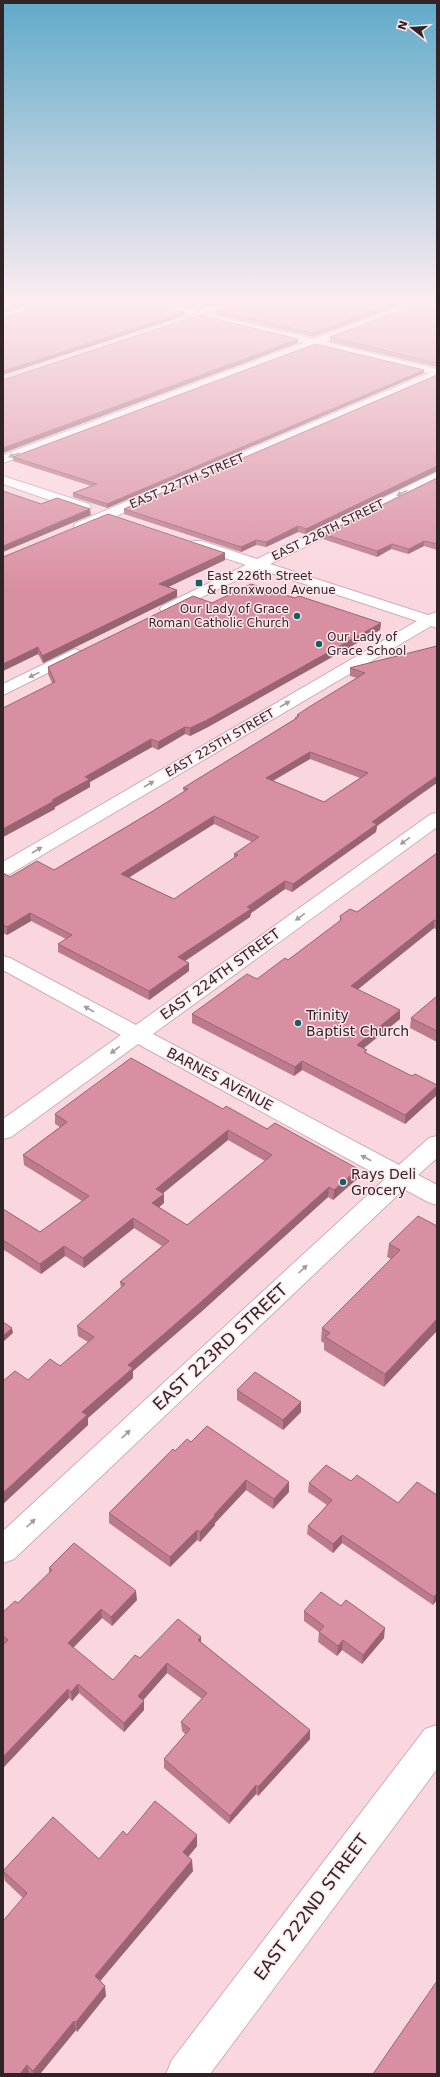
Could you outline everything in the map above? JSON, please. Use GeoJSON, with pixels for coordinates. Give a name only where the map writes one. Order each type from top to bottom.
{"type":"FeatureCollection","features":[{"type":"Feature","properties":{"kind":"street"},"geometry":{"type":"LineString","coordinates":[[3,459],[173,396]]}},
{"type":"Feature","properties":{"kind":"street","name":"EAST 227TH STREET"},"geometry":{"type":"LineString","coordinates":[[67,532],[384,396]]}},
{"type":"Feature","properties":{"kind":"street","name":"EAST 226TH STREET"},"geometry":{"type":"LineString","coordinates":[[152,617],[437,476]]}},
{"type":"Feature","properties":{"kind":"street"},"geometry":{"type":"LineString","coordinates":[[3,480],[127,521]]}},
{"type":"Feature","properties":{"kind":"street"},"geometry":{"type":"LineString","coordinates":[[184,540],[434,620]]}},
{"type":"Feature","properties":{"kind":"street","name":"EAST 225TH STREET"},"geometry":{"type":"LineString","coordinates":[[3,870],[434,620]]}},
{"type":"Feature","properties":{"kind":"street"},"geometry":{"type":"LineString","coordinates":[[3,690],[88,648]]}},
{"type":"Feature","properties":{"kind":"street","name":"EAST 224TH STREET"},"geometry":{"type":"LineString","coordinates":[[3,1131],[437,818]]}},
{"type":"Feature","properties":{"kind":"street","name":"BARNES AVENUE"},"geometry":{"type":"LineString","coordinates":[[3,962],[437,1196]]}},
{"type":"Feature","properties":{"kind":"street","name":"EAST 223RD STREET"},"geometry":{"type":"LineString","coordinates":[[3,1550],[437,1144]]}},
{"type":"Feature","properties":{"kind":"street","name":"EAST 222ND STREET"},"geometry":{"type":"LineString","coordinates":[[186,2074],[437,1741]]}},
{"type":"Feature","properties":{"kind":"building"},"geometry":{"type":"Polygon","coordinates":[[[3,396],[144,396],[3,448],[3,396]]]}},
{"type":"Feature","properties":{"kind":"building"},"geometry":{"type":"Polygon","coordinates":[[[176,396],[363,396],[107,504],[73,493],[97,484],[13,457],[176,396]]]}},
{"type":"Feature","properties":{"kind":"building"},"geometry":{"type":"Polygon","coordinates":[[[388,396],[437,396],[437,466],[306,529],[298,526],[266,542],[256,540],[241,547],[124,509],[388,396]]]}},
{"type":"Feature","properties":{"kind":"building"},"geometry":{"type":"Polygon","coordinates":[[[437,478],[437,544],[424,541],[409,549],[392,544],[377,551],[323,534],[437,478]]]}},
{"type":"Feature","properties":{"kind":"building"},"geometry":{"type":"Polygon","coordinates":[[[3,491],[41,504],[57,498],[90,509],[3,546],[3,491]]]}},
{"type":"Feature","properties":{"kind":"building"},"geometry":{"type":"Polygon","coordinates":[[[108,514],[225,553],[159,584],[177,590],[42,656],[38,647],[3,664],[3,557],[108,514]]]}},
{"type":"Feature","properties":{"kind":"building"},"geometry":{"type":"Polygon","coordinates":[[[251,584],[295,598],[299,596],[381,623],[207,720],[190,728],[185,727],[158,742],[151,739],[85,777],[90,779],[52,800],[54,801],[3,829],[3,708],[55,682],[48,667],[193,596],[212,603],[251,584]]]}},
{"type":"Feature","properties":{"kind":"building"},"geometry":{"type":"Polygon","coordinates":[[[437,646],[437,776],[372,822],[377,824],[293,884],[285,881],[247,907],[251,909],[178,957],[189,963],[149,991],[58,944],[72,935],[30,913],[7,927],[3,925],[3,873],[10,877],[37,861],[54,870],[188,789],[183,788],[297,718],[295,718],[299,716],[297,715],[309,707],[365,673],[350,668],[437,646]],[[310,752],[266,778],[324,802],[368,773],[310,752]],[[214,816],[121,874],[174,899],[238,855],[234,854],[259,837],[214,816]]]}},
{"type":"Feature","properties":{"kind":"building"},"geometry":{"type":"Polygon","coordinates":[[[437,853],[437,921],[434,920],[351,986],[400,1010],[357,1045],[367,1050],[364,1052],[412,1076],[415,1074],[437,1085],[405,1115],[302,1061],[295,1067],[192,1014],[247,974],[257,979],[285,958],[288,960],[341,920],[340,916],[350,909],[357,912],[437,853]]]}},
{"type":"Feature","properties":{"kind":"building"},"geometry":{"type":"Polygon","coordinates":[[[437,996],[437,1031],[411,1018],[437,996]]]}},
{"type":"Feature","properties":{"kind":"building"},"geometry":{"type":"Polygon","coordinates":[[[131,1058],[223,1109],[226,1106],[267,1129],[275,1123],[358,1169],[334,1190],[329,1187],[201,1302],[128,1365],[133,1368],[82,1412],[87,1415],[3,1493],[3,1381],[15,1371],[28,1380],[50,1359],[60,1366],[94,1337],[77,1326],[125,1284],[120,1282],[169,1241],[133,1218],[83,1258],[64,1246],[40,1264],[3,1240],[3,1209],[40,1232],[89,1196],[23,1155],[67,1122],[55,1114],[131,1058]],[[228,1130],[156,1189],[164,1194],[152,1203],[187,1225],[272,1155],[228,1130]]]}},
{"type":"Feature","properties":{"kind":"building"},"geometry":{"type":"Polygon","coordinates":[[[418,1216],[437,1226],[437,1319],[385,1374],[325,1337],[330,1333],[322,1328],[400,1250],[389,1244],[418,1216]]]}},
{"type":"Feature","properties":{"kind":"building"},"geometry":{"type":"Polygon","coordinates":[[[3,1322],[12,1328],[3,1336],[3,1322]]]}},
{"type":"Feature","properties":{"kind":"building"},"geometry":{"type":"Polygon","coordinates":[[[255,1372],[301,1402],[283,1420],[237,1390],[255,1372]]]}},
{"type":"Feature","properties":{"kind":"building"},"geometry":{"type":"Polygon","coordinates":[[[207,1426],[289,1482],[274,1499],[246,1480],[200,1532],[197,1530],[170,1557],[109,1513],[173,1449],[175,1451],[187,1439],[191,1442],[207,1426]]]}},
{"type":"Feature","properties":{"kind":"building"},"geometry":{"type":"Polygon","coordinates":[[[326,1465],[351,1481],[357,1475],[398,1503],[417,1482],[437,1495],[437,1593],[434,1597],[342,1535],[333,1544],[308,1526],[332,1500],[309,1483],[326,1465]]]}},
{"type":"Feature","properties":{"kind":"building"},"geometry":{"type":"Polygon","coordinates":[[[74,1543],[136,1591],[111,1617],[101,1609],[68,1643],[113,1680],[135,1655],[140,1658],[178,1619],[201,1637],[198,1640],[310,1730],[258,1787],[256,1785],[230,1816],[164,1759],[190,1729],[181,1722],[207,1693],[167,1663],[138,1696],[144,1701],[124,1723],[78,1684],[71,1692],[68,1689],[3,1757],[3,1645],[8,1640],[3,1636],[3,1612],[15,1601],[18,1603],[52,1570],[49,1568],[74,1543]]]}},
{"type":"Feature","properties":{"kind":"building"},"geometry":{"type":"Polygon","coordinates":[[[321,1592],[341,1606],[346,1600],[385,1628],[363,1655],[343,1640],[338,1646],[319,1632],[324,1626],[304,1611],[321,1592]]]}},
{"type":"Feature","properties":{"kind":"building"},"geometry":{"type":"Polygon","coordinates":[[[155,1801],[197,1835],[183,1852],[192,1860],[95,1976],[105,1986],[33,2071],[27,2065],[20,2074],[3,2074],[3,1921],[27,1893],[3,1871],[53,1817],[99,1859],[123,1831],[127,1835],[155,1801]]]}},
{"type":"Feature","properties":{"kind":"building"},"geometry":{"type":"Polygon","coordinates":[[[437,1981],[437,2074],[373,2074],[437,1981]]]}},
{"type":"Feature","properties":{"kind":"place","name":"East 226th Street & Bronxwood Avenue"},"geometry":{"type":"Point","coordinates":[199,583]}},
{"type":"Feature","properties":{"kind":"place","name":"Our Lady of Grace Roman Catholic Church"},"geometry":{"type":"Point","coordinates":[297,616]}},
{"type":"Feature","properties":{"kind":"place","name":"Our Lady of Grace School"},"geometry":{"type":"Point","coordinates":[319,644]}},
{"type":"Feature","properties":{"kind":"place","name":"Trinity Baptist Church"},"geometry":{"type":"Point","coordinates":[298,1023]}},
{"type":"Feature","properties":{"kind":"place","name":"Rays Deli Grocery"},"geometry":{"type":"Point","coordinates":[343,1182]}}]}
